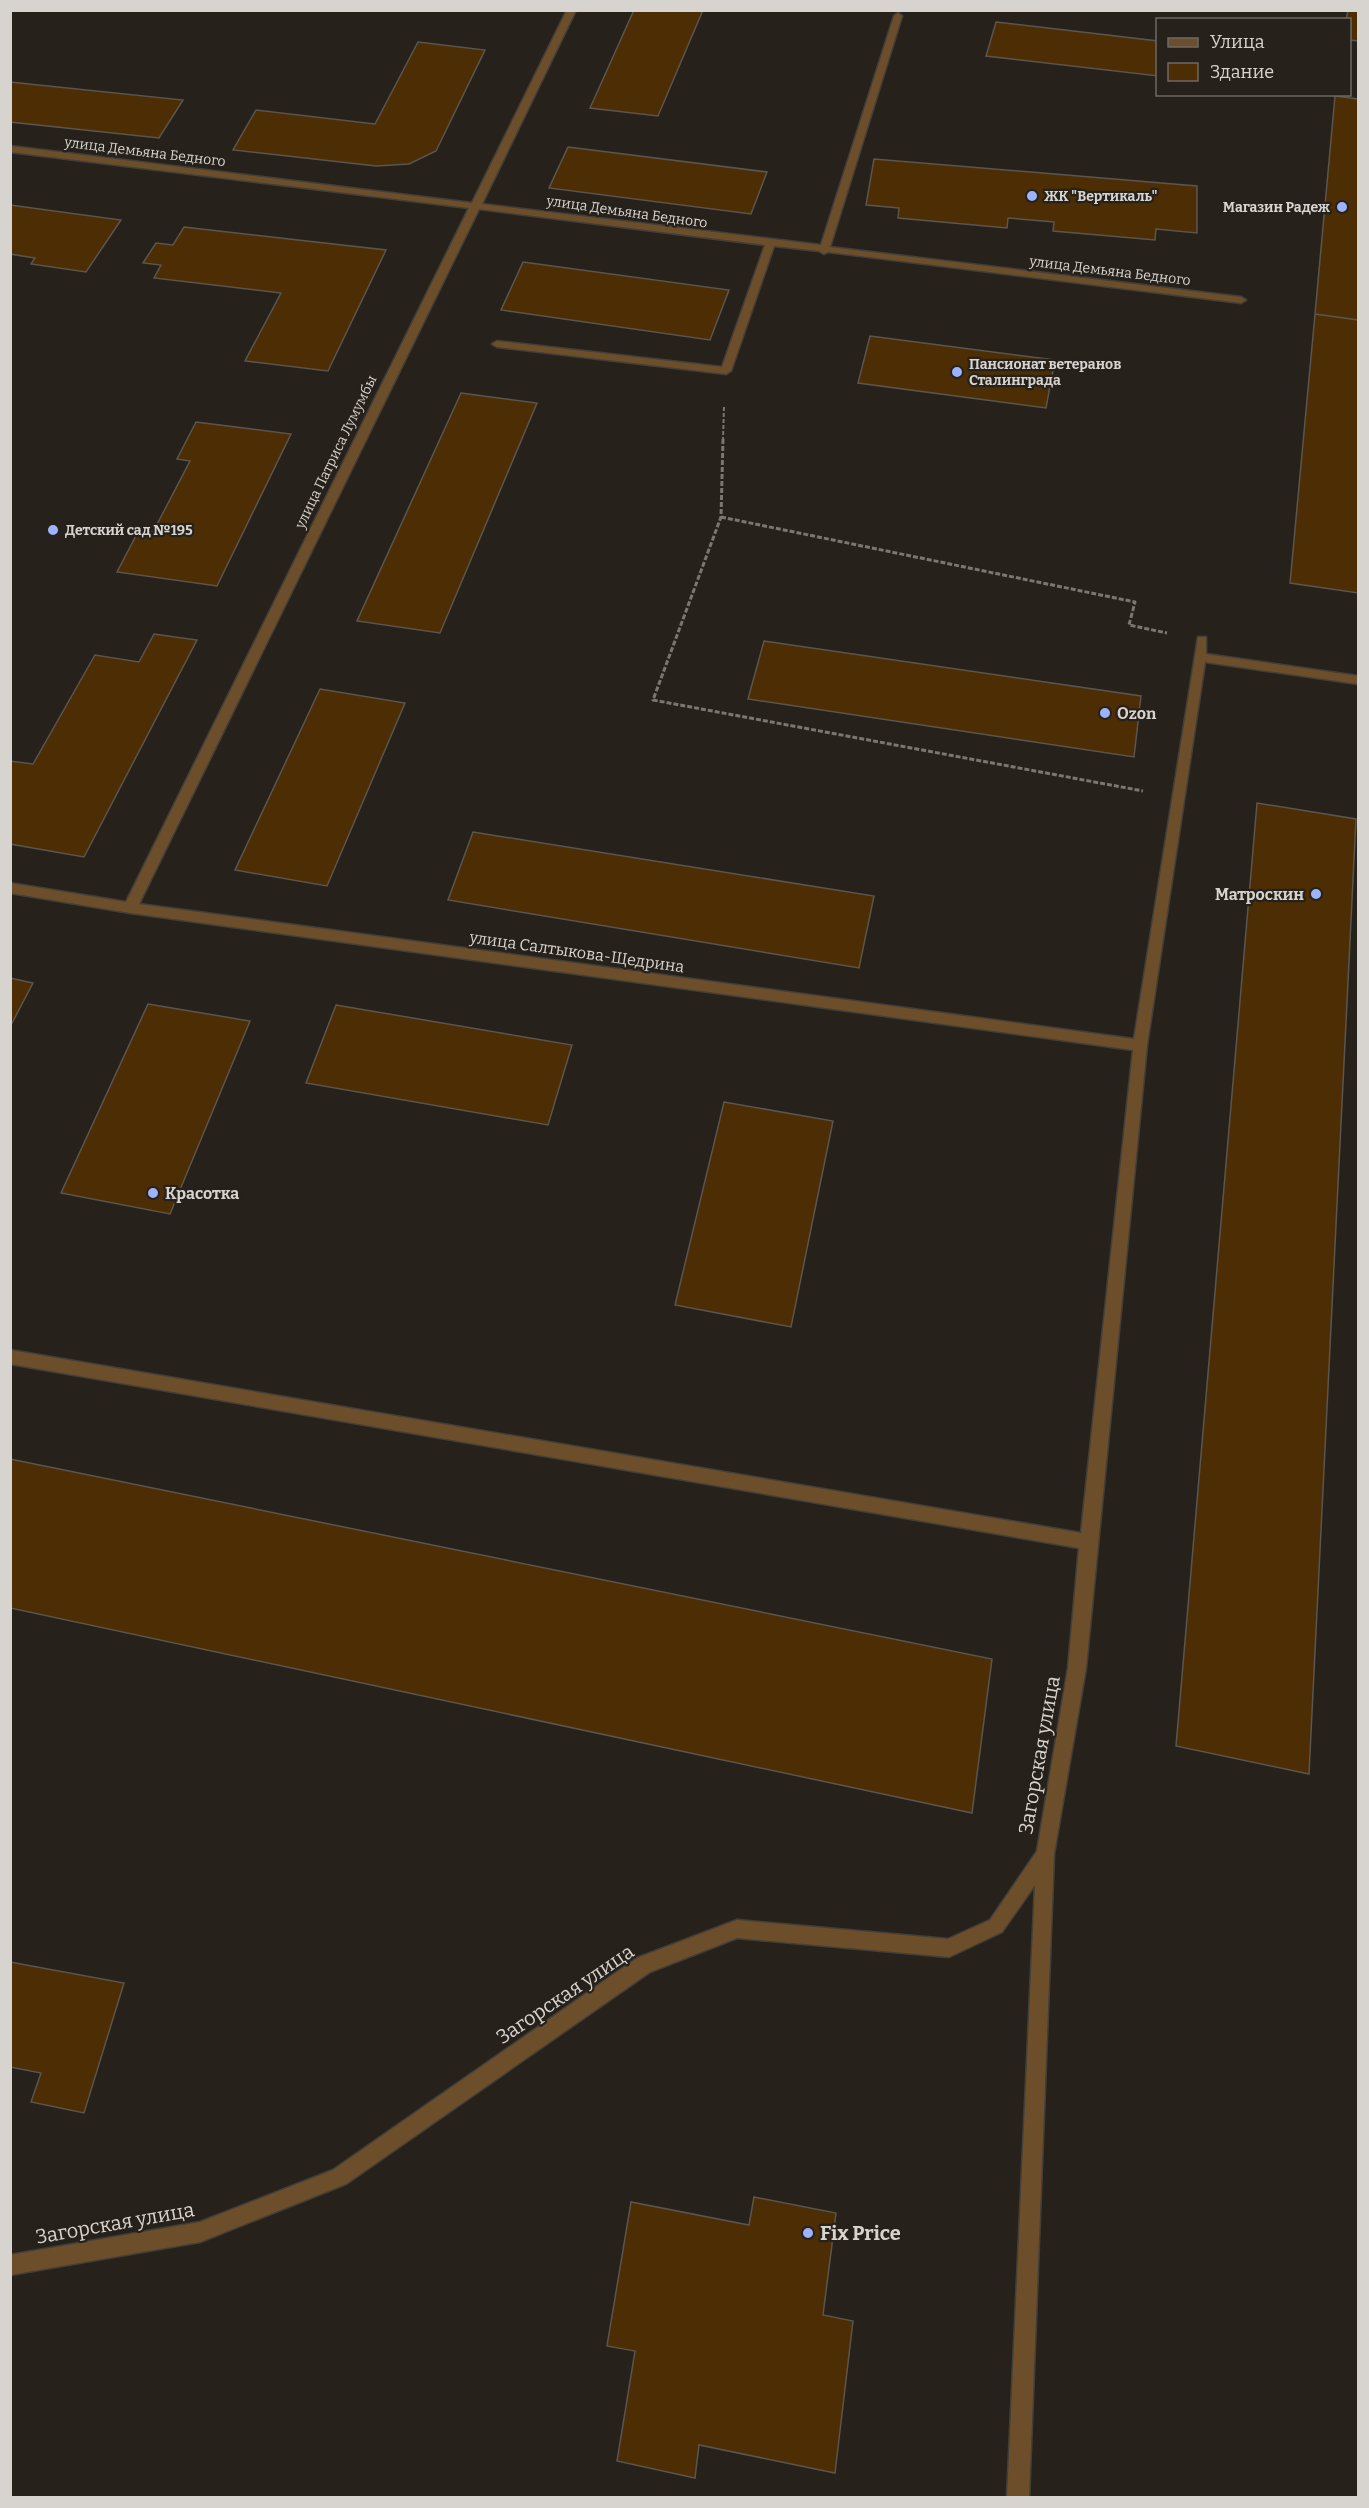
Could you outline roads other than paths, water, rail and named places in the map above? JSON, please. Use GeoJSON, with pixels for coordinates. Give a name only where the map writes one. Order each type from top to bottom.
{"type":"FeatureCollection","features":[{"type":"Feature","properties":{"kind":"street","name":"улица Патриса Лумумбы"},"geometry":{"type":"LineString","coordinates":[[130,908],[474,205],[572,10]]}},
{"type":"Feature","properties":{"kind":"street"},"geometry":{"type":"LineString","coordinates":[[824,250],[898,16]]}},
{"type":"Feature","properties":{"kind":"street","name":"улица Демьяна Бедного"},"geometry":{"type":"LineString","coordinates":[[10,149],[1241,300]]}},
{"type":"Feature","properties":{"kind":"street"},"geometry":{"type":"LineString","coordinates":[[497,344],[726,371],[770,244]]}},
{"type":"Feature","properties":{"kind":"street","name":"Загорская улица"},"geometry":{"type":"LineString","coordinates":[[10,2265],[200,2232],[339,2177],[644,1965],[737,1929],[949,1948],[996,1926],[1045,1854],[1077,1668],[1140,1045],[1202,640]]}},
{"type":"Feature","properties":{"kind":"street"},"geometry":{"type":"LineString","coordinates":[[1200,657],[1359,680]]}},
{"type":"Feature","properties":{"kind":"street","name":"улица Салтыкова-Щедрина"},"geometry":{"type":"LineString","coordinates":[[10,888],[130,908],[1140,1045]]}},
{"type":"Feature","properties":{"kind":"street"},"geometry":{"type":"LineString","coordinates":[[10,1358],[1088,1542]]}},
{"type":"Feature","properties":{"kind":"street"},"geometry":{"type":"LineString","coordinates":[[1018,2498],[1045,1854]]}},
{"type":"Feature","properties":{"kind":"place","name":"ЖК \"Вертикаль\""},"geometry":{"type":"Point","coordinates":[1032,196]}},
{"type":"Feature","properties":{"kind":"place","name":"Магазин Радеж"},"geometry":{"type":"Point","coordinates":[1342,207]}},
{"type":"Feature","properties":{"kind":"place","name":"Пансионат ветеранов Сталинграда"},"geometry":{"type":"Point","coordinates":[957,372]}},
{"type":"Feature","properties":{"kind":"place","name":"Детский сад №195"},"geometry":{"type":"Point","coordinates":[53,530]}},
{"type":"Feature","properties":{"kind":"place","name":"Ozon"},"geometry":{"type":"Point","coordinates":[1105,713]}},
{"type":"Feature","properties":{"kind":"place","name":"Матроскин"},"geometry":{"type":"Point","coordinates":[1316,894]}},
{"type":"Feature","properties":{"kind":"place","name":"Красотка"},"geometry":{"type":"Point","coordinates":[153,1193]}},
{"type":"Feature","properties":{"kind":"place","name":"Fix Price"},"geometry":{"type":"Point","coordinates":[808,2233]}}]}
